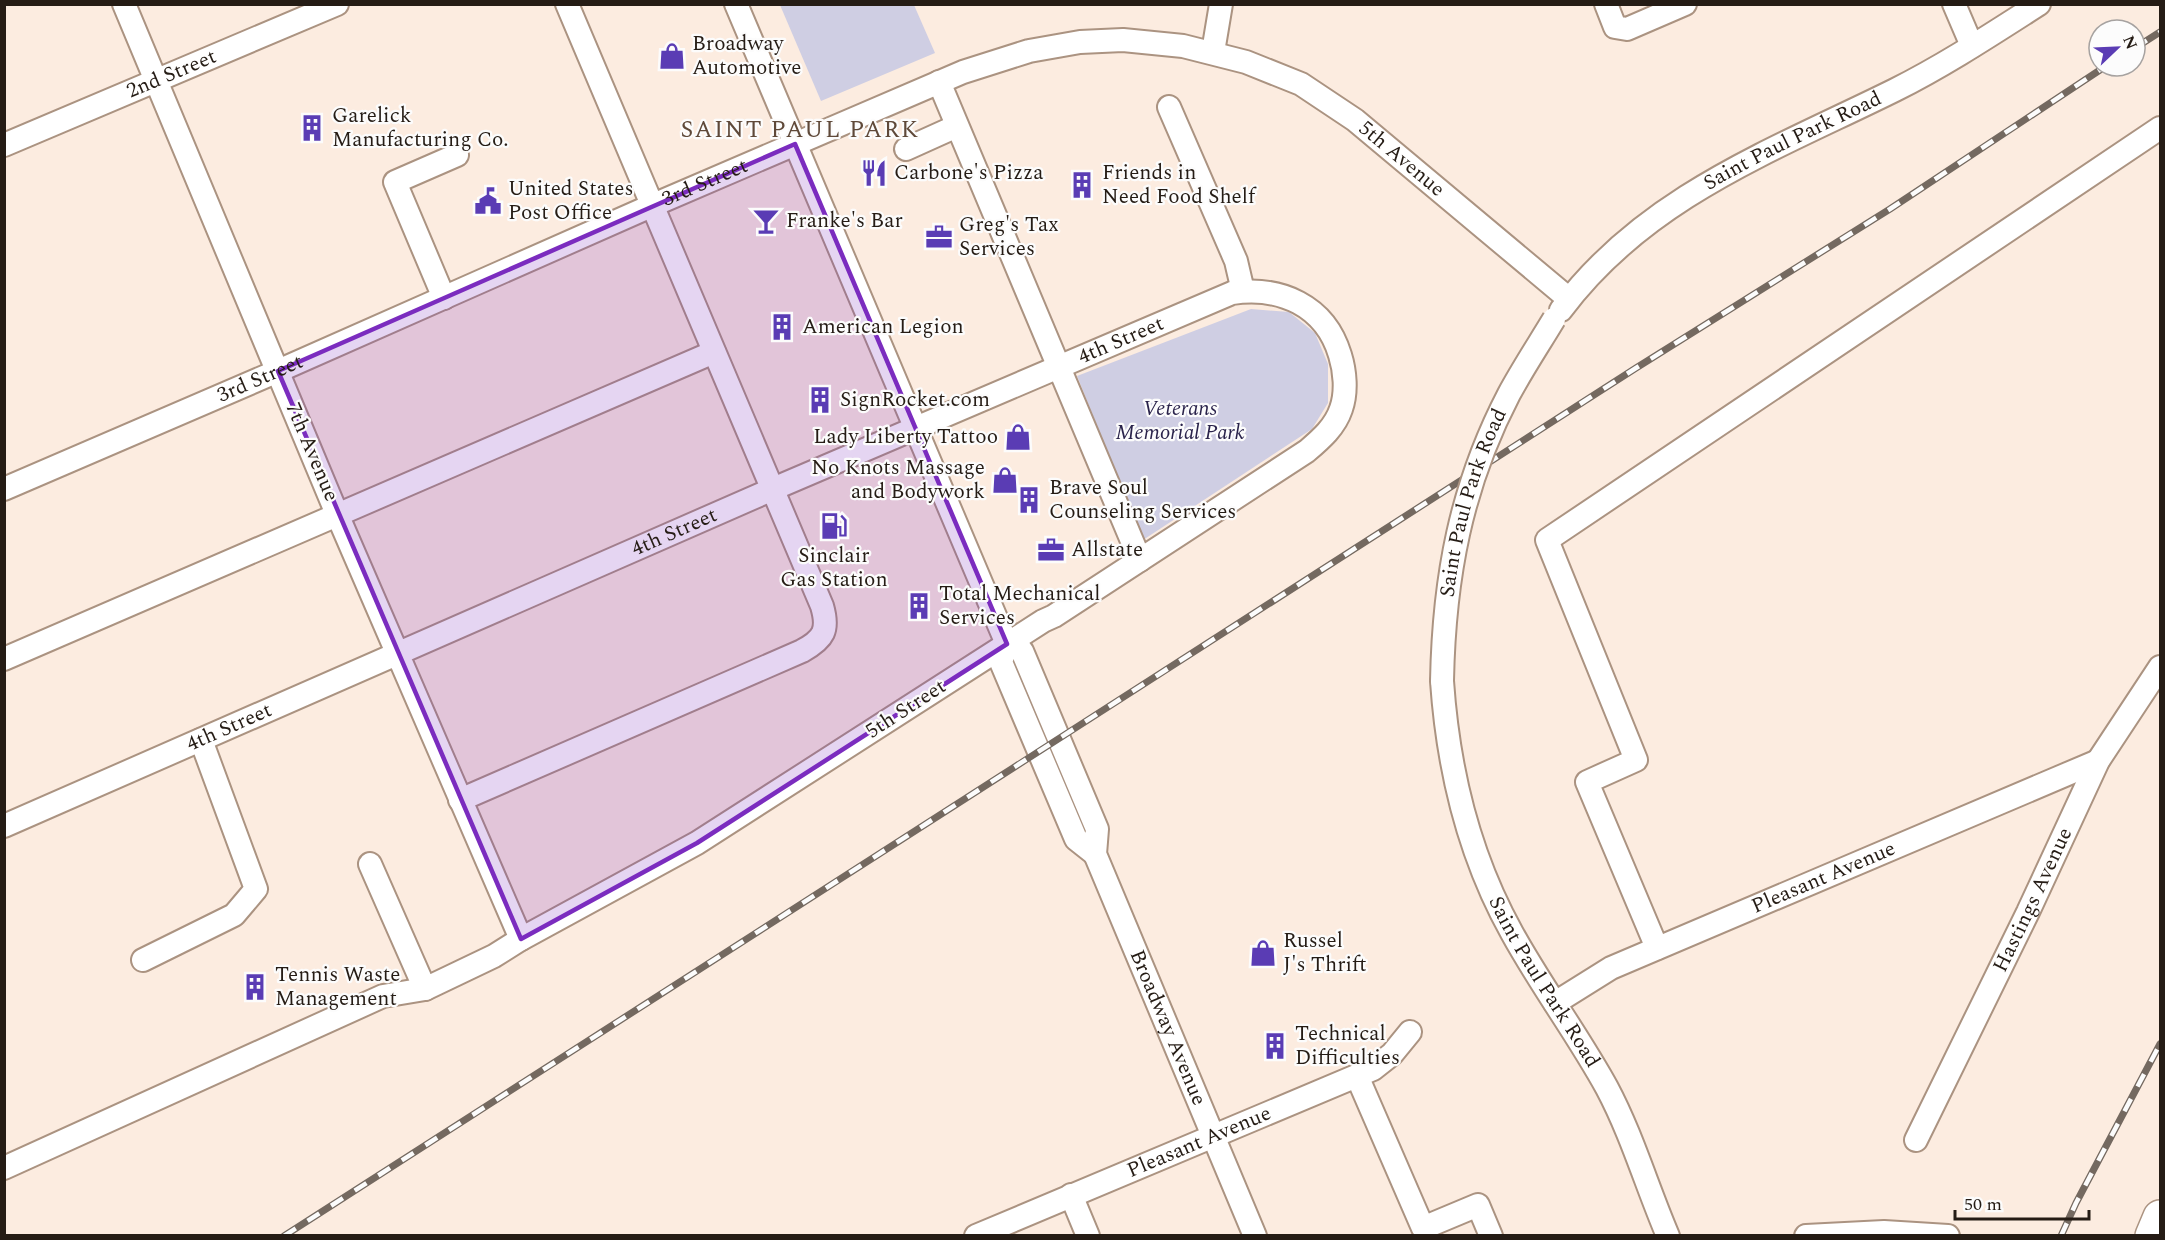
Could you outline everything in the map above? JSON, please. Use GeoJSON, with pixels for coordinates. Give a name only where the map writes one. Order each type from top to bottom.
{"type":"FeatureCollection","features":[{"type":"Feature","properties":{"kind":"highway"},"geometry":{"type":"LineString","coordinates":[[2152,1236],[2160,1217]]}},
{"type":"Feature","properties":{"kind":"street","name":"7th Avenue"},"geometry":{"type":"LineString","coordinates":[[124,4],[337,514],[460,800]]}},
{"type":"Feature","properties":{"kind":"street","name":"2nd Street"},"geometry":{"type":"LineString","coordinates":[[4,145],[337,4]]}},
{"type":"Feature","properties":{"kind":"street"},"geometry":{"type":"LineString","coordinates":[[520,939],[460,800],[802,651],[817,641],[825,629],[826,622],[822,606],[773,489],[567,4]]}},
{"type":"Feature","properties":{"kind":"street","name":"Broadway Avenue"},"geometry":{"type":"LineString","coordinates":[[736,4],[1007,644],[1001,662],[1076,839],[1095,854],[1255,1236]]}},
{"type":"Feature","properties":{"kind":"street"},"geometry":{"type":"LineString","coordinates":[[1213,52],[1221,4]]}},
{"type":"Feature","properties":{"kind":"street"},"geometry":{"type":"LineString","coordinates":[[1606,4],[1616,27],[1627,29],[1685,4]]}},
{"type":"Feature","properties":{"kind":"street"},"geometry":{"type":"LineString","coordinates":[[1954,4],[1972,46]]}},
{"type":"Feature","properties":{"kind":"street","name":"Saint Paul Park Road"},"geometry":{"type":"LineString","coordinates":[[1668,1236],[1614,1102],[1600,1075],[1511,932],[1477,856],[1462,808],[1450,750],[1442,681],[1447,591],[1454,546],[1465,500],[1496,421],[1520,375],[1569,299],[1612,255],[1652,221],[1711,180],[1762,152],[1904,85],[2039,4]]}},
{"type":"Feature","properties":{"kind":"street","name":"3rd Street"},"geometry":{"type":"LineString","coordinates":[[4,489],[651,206],[939,82],[1007,57],[1080,42],[1146,42],[1183,45],[1213,52]]}},
{"type":"Feature","properties":{"kind":"street","name":"5th Avenue"},"geometry":{"type":"LineString","coordinates":[[1213,52],[1285,76],[1334,104],[1569,299]]}},
{"type":"Feature","properties":{"kind":"street"},"geometry":{"type":"LineString","coordinates":[[939,82],[1140,560]]}},
{"type":"Feature","properties":{"kind":"street"},"geometry":{"type":"LineString","coordinates":[[1168,107],[1236,261],[1243,291]]}},
{"type":"Feature","properties":{"kind":"street"},"geometry":{"type":"LineString","coordinates":[[906,149],[957,126]]}},
{"type":"Feature","properties":{"kind":"street"},"geometry":{"type":"LineString","coordinates":[[1657,948],[1587,782],[1636,760],[1547,540],[2160,128]]}},
{"type":"Feature","properties":{"kind":"street"},"geometry":{"type":"LineString","coordinates":[[444,298],[395,182],[457,155]]}},
{"type":"Feature","properties":{"kind":"street","name":"4th Street"},"geometry":{"type":"LineString","coordinates":[[4,826],[773,489],[1232,293],[1268,292],[1288,298],[1307,307],[1324,323],[1336,342]]}},
{"type":"Feature","properties":{"kind":"street","name":"5th Street"},"geometry":{"type":"LineString","coordinates":[[4,1168],[383,996],[425,989],[494,956],[520,939],[697,843],[1054,616],[1307,451],[1334,424],[1341,408],[1345,388],[1344,366],[1336,342]]}},
{"type":"Feature","properties":{"kind":"street"},"geometry":{"type":"LineString","coordinates":[[4,659],[714,352]]}},
{"type":"Feature","properties":{"kind":"street","name":"Hastings Avenue"},"geometry":{"type":"LineString","coordinates":[[1916,1140],[2028,912],[2098,761],[2160,667]]}},
{"type":"Feature","properties":{"kind":"street"},"geometry":{"type":"LineString","coordinates":[[143,960],[234,915],[256,889],[201,740]]}},
{"type":"Feature","properties":{"kind":"street","name":"Pleasant Avenue"},"geometry":{"type":"LineString","coordinates":[[1555,1003],[1599,974],[1657,948],[2098,761]]}},
{"type":"Feature","properties":{"kind":"street"},"geometry":{"type":"LineString","coordinates":[[370,864],[425,989]]}},
{"type":"Feature","properties":{"kind":"street","name":"Pleasant Avenue"},"geometry":{"type":"LineString","coordinates":[[976,1236],[1357,1076],[1385,1060],[1410,1032]]}},
{"type":"Feature","properties":{"kind":"street"},"geometry":{"type":"LineString","coordinates":[[1357,1076],[1423,1228],[1478,1205],[1491,1236]]}},
{"type":"Feature","properties":{"kind":"street"},"geometry":{"type":"LineString","coordinates":[[1071,1195],[1088,1236]]}},
{"type":"Feature","properties":{"kind":"street"},"geometry":{"type":"LineString","coordinates":[[1806,1236],[1894,1232],[1948,1236]]}},
{"type":"Feature","properties":{"kind":"highlighted area"},"geometry":{"type":"Polygon","coordinates":[[[795,144],[1007,644],[697,843],[521,939],[278,371],[795,144]]]}},
{"type":"Feature","properties":{"kind":"green space"},"geometry":{"type":"Polygon","coordinates":[[[780,5],[914,5],[935,53],[821,101],[780,5]]]}},
{"type":"Feature","properties":{"kind":"green space","name":"Veterans Memorial Park"},"geometry":{"type":"Polygon","coordinates":[[[1251,309],[1289,312],[1315,333],[1328,364],[1328,403],[1312,429],[1143,540],[1077,376],[1251,309]]]}},
{"type":"Feature","properties":{"kind":"railway"},"geometry":{"type":"LineString","coordinates":[[2147,40],[2160,32]]}},
{"type":"Feature","properties":{"kind":"railway"},"geometry":{"type":"LineString","coordinates":[[284,1236],[1636,368],[1890,209],[2088,78]]}},
{"type":"Feature","properties":{"kind":"railway"},"geometry":{"type":"LineString","coordinates":[[2061,1236],[2160,1044]]}},
{"type":"Feature","properties":{"kind":"place","name":"Broadway Automotive"},"geometry":{"type":"Point","coordinates":[672,56]}},
{"type":"Feature","properties":{"kind":"place","name":"Garelick Manufacturing Co."},"geometry":{"type":"Point","coordinates":[312,128]}},
{"type":"Feature","properties":{"kind":"place","name":"Carbone's Pizza"},"geometry":{"type":"Point","coordinates":[874,173]}},
{"type":"Feature","properties":{"kind":"place","name":"Friends in Need Food Shelf"},"geometry":{"type":"Point","coordinates":[1082,185]}},
{"type":"Feature","properties":{"kind":"place","name":"United States Post Office"},"geometry":{"type":"Point","coordinates":[488,201]}},
{"type":"Feature","properties":{"kind":"place","name":"Franke's Bar"},"geometry":{"type":"Point","coordinates":[766,221]}},
{"type":"Feature","properties":{"kind":"place","name":"Greg's Tax Services"},"geometry":{"type":"Point","coordinates":[939,237]}},
{"type":"Feature","properties":{"kind":"place","name":"American Legion"},"geometry":{"type":"Point","coordinates":[782,327]}},
{"type":"Feature","properties":{"kind":"place","name":"SignRocket.com"},"geometry":{"type":"Point","coordinates":[820,400]}},
{"type":"Feature","properties":{"kind":"place","name":"Lady Liberty Tattoo"},"geometry":{"type":"Point","coordinates":[1018,437]}},
{"type":"Feature","properties":{"kind":"place","name":"No Knots Massage and Bodywork"},"geometry":{"type":"Point","coordinates":[1005,480]}},
{"type":"Feature","properties":{"kind":"place","name":"Brave Soul Counseling Services"},"geometry":{"type":"Point","coordinates":[1029,500]}},
{"type":"Feature","properties":{"kind":"place","name":"Sinclair Gas Station"},"geometry":{"type":"Point","coordinates":[834,526]}},
{"type":"Feature","properties":{"kind":"place","name":"Allstate"},"geometry":{"type":"Point","coordinates":[1051,550]}},
{"type":"Feature","properties":{"kind":"place","name":"Total Mechanical Services"},"geometry":{"type":"Point","coordinates":[919,606]}},
{"type":"Feature","properties":{"kind":"place","name":"Russel J's Thrift"},"geometry":{"type":"Point","coordinates":[1263,953]}},
{"type":"Feature","properties":{"kind":"place","name":"Tennis Waste Management"},"geometry":{"type":"Point","coordinates":[255,987]}},
{"type":"Feature","properties":{"kind":"place","name":"Technical Difficulties"},"geometry":{"type":"Point","coordinates":[1275,1046]}},
{"type":"Feature","properties":{"kind":"district","name":"SAINT PAUL PARK"},"geometry":{"type":"Point","coordinates":[800,130]}}]}
